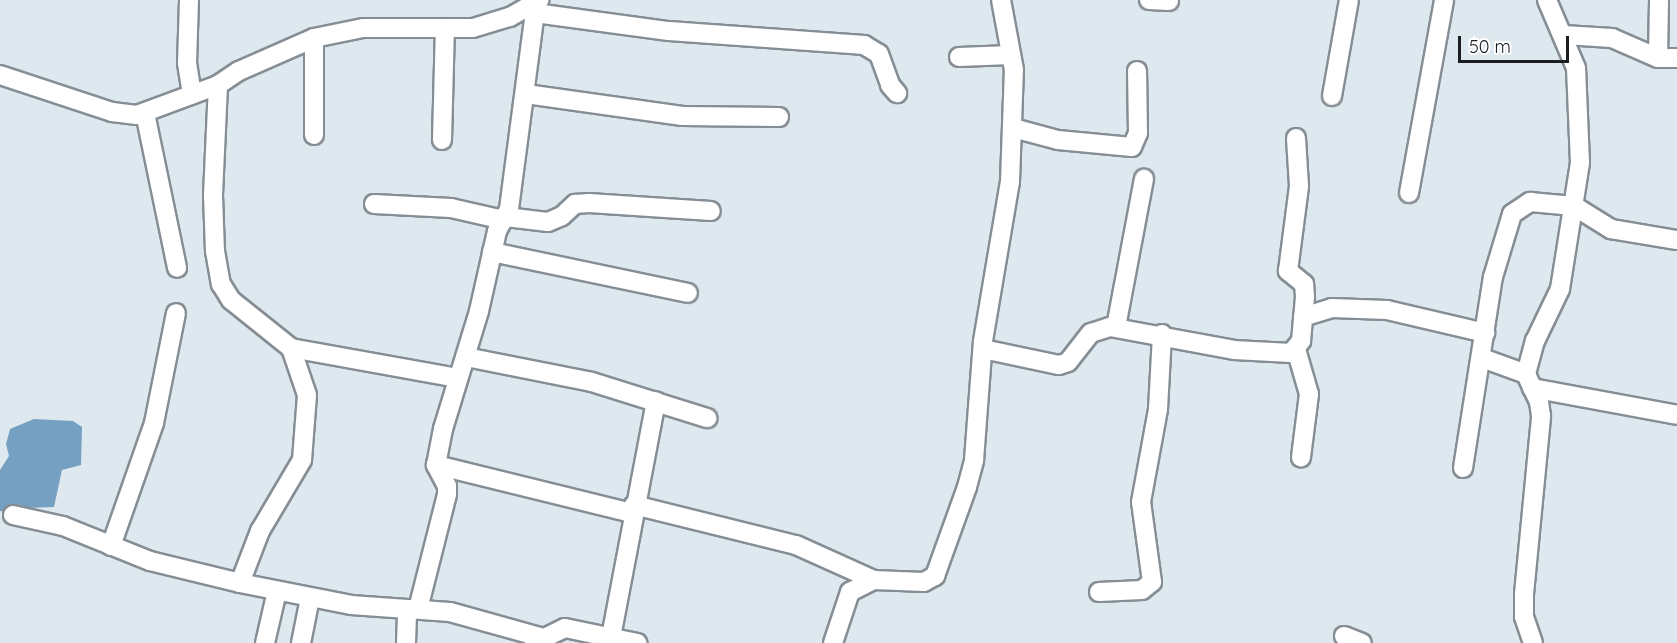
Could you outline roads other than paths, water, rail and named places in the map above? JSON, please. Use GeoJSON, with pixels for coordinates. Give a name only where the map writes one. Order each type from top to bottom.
{"type":"FeatureCollection","features":[{"type":"Feature","properties":{"kind":"street"},"geometry":{"type":"LineString","coordinates":[[189,0],[187,63],[192,95]]}},
{"type":"Feature","properties":{"kind":"street"},"geometry":{"type":"LineString","coordinates":[[436,465],[796,545],[873,580],[924,582],[935,576],[943,560],[974,460],[983,349],[1010,182],[1013,128],[1011,55],[1001,0]]}},
{"type":"Feature","properties":{"kind":"street"},"geometry":{"type":"LineString","coordinates":[[1149,0],[1169,1]]}},
{"type":"Feature","properties":{"kind":"street"},"geometry":{"type":"LineString","coordinates":[[1332,96],[1349,0]]}},
{"type":"Feature","properties":{"kind":"street"},"geometry":{"type":"LineString","coordinates":[[1409,193],[1444,0]]}},
{"type":"Feature","properties":{"kind":"street"},"geometry":{"type":"LineString","coordinates":[[1533,643],[1524,617],[1524,594],[1541,416],[1529,381],[1535,342],[1560,289],[1580,163],[1576,68],[1564,35],[1547,0]]}},
{"type":"Feature","properties":{"kind":"street"},"geometry":{"type":"LineString","coordinates":[[1658,58],[1659,0]]}},
{"type":"Feature","properties":{"kind":"street"},"geometry":{"type":"LineString","coordinates":[[405,643],[412,609],[447,494],[447,486],[436,465],[492,252],[505,218],[526,94],[537,6]]}},
{"type":"Feature","properties":{"kind":"street"},"geometry":{"type":"LineString","coordinates":[[0,75],[112,112],[145,113],[218,85],[239,71],[314,38],[363,28],[445,28],[491,24],[537,6],[669,30],[864,45],[879,54],[890,85],[897,93]]}},
{"type":"Feature","properties":{"kind":"street"},"geometry":{"type":"LineString","coordinates":[[442,140],[445,28]]}},
{"type":"Feature","properties":{"kind":"street"},"geometry":{"type":"LineString","coordinates":[[1564,35],[1612,38],[1658,58],[1677,58]]}},
{"type":"Feature","properties":{"kind":"street"},"geometry":{"type":"LineString","coordinates":[[314,38],[314,135]]}},
{"type":"Feature","properties":{"kind":"street"},"geometry":{"type":"LineString","coordinates":[[958,57],[1011,55]]}},
{"type":"Feature","properties":{"kind":"street"},"geometry":{"type":"LineString","coordinates":[[1013,128],[1058,140],[1132,147],[1138,133],[1137,71]]}},
{"type":"Feature","properties":{"kind":"street"},"geometry":{"type":"LineString","coordinates":[[218,85],[213,195],[221,284],[231,300],[291,348],[458,378]]}},
{"type":"Feature","properties":{"kind":"street"},"geometry":{"type":"LineString","coordinates":[[526,94],[682,116],[779,117]]}},
{"type":"Feature","properties":{"kind":"street"},"geometry":{"type":"LineString","coordinates":[[145,113],[177,268]]}},
{"type":"Feature","properties":{"kind":"street"},"geometry":{"type":"LineString","coordinates":[[1296,138],[1299,186],[1288,271],[1304,284],[1303,317],[1296,349],[1309,393],[1301,457]]}},
{"type":"Feature","properties":{"kind":"street"},"geometry":{"type":"LineString","coordinates":[[1116,327],[1144,178]]}},
{"type":"Feature","properties":{"kind":"street"},"geometry":{"type":"LineString","coordinates":[[1463,468],[1493,277],[1512,214],[1530,202],[1574,207],[1611,229],[1677,240]]}},
{"type":"Feature","properties":{"kind":"street"},"geometry":{"type":"LineString","coordinates":[[374,204],[451,208],[505,218],[548,222],[562,216],[575,204],[589,203],[711,211]]}},
{"type":"Feature","properties":{"kind":"street"},"geometry":{"type":"LineString","coordinates":[[492,252],[688,293]]}},
{"type":"Feature","properties":{"kind":"street"},"geometry":{"type":"LineString","coordinates":[[1303,317],[1332,308],[1377,309],[1485,333]]}},
{"type":"Feature","properties":{"kind":"street"},"geometry":{"type":"LineString","coordinates":[[111,546],[154,423],[176,313]]}},
{"type":"Feature","properties":{"kind":"street"},"geometry":{"type":"LineString","coordinates":[[983,349],[1059,365],[1068,362],[1091,333],[1116,327],[1162,334],[1234,350],[1282,354],[1296,349]]}},
{"type":"Feature","properties":{"kind":"street"},"geometry":{"type":"LineString","coordinates":[[1099,592],[1142,590],[1152,582],[1141,502],[1158,410],[1162,334]]}},
{"type":"Feature","properties":{"kind":"street"},"geometry":{"type":"LineString","coordinates":[[240,583],[264,523],[302,460],[307,395],[291,348]]}},
{"type":"Feature","properties":{"kind":"street"},"geometry":{"type":"LineString","coordinates":[[466,357],[555,373],[656,401],[707,418]]}},
{"type":"Feature","properties":{"kind":"street"},"geometry":{"type":"LineString","coordinates":[[1482,358],[1529,381],[1677,415]]}},
{"type":"Feature","properties":{"kind":"street"},"geometry":{"type":"LineString","coordinates":[[611,637],[633,509],[656,401]]}},
{"type":"Feature","properties":{"kind":"street"},"geometry":{"type":"LineString","coordinates":[[13,515],[63,526],[150,561],[310,598],[450,612],[537,640],[565,628],[637,643]]}},
{"type":"Feature","properties":{"kind":"street"},"geometry":{"type":"LineString","coordinates":[[833,643],[850,592],[873,580]]}},
{"type":"Feature","properties":{"kind":"street"},"geometry":{"type":"LineString","coordinates":[[265,643],[277,591]]}},
{"type":"Feature","properties":{"kind":"street"},"geometry":{"type":"LineString","coordinates":[[301,643],[310,598]]}},
{"type":"Feature","properties":{"kind":"street"},"geometry":{"type":"LineString","coordinates":[[1344,636],[1362,643]]}},
{"type":"Feature","properties":{"kind":"water"},"geometry":{"type":"Polygon","coordinates":[[[34,419],[73,421],[82,427],[81,465],[62,470],[54,507],[27,508],[22,515],[0,511],[0,470],[9,456],[6,444],[10,429],[34,419]]]}}]}
